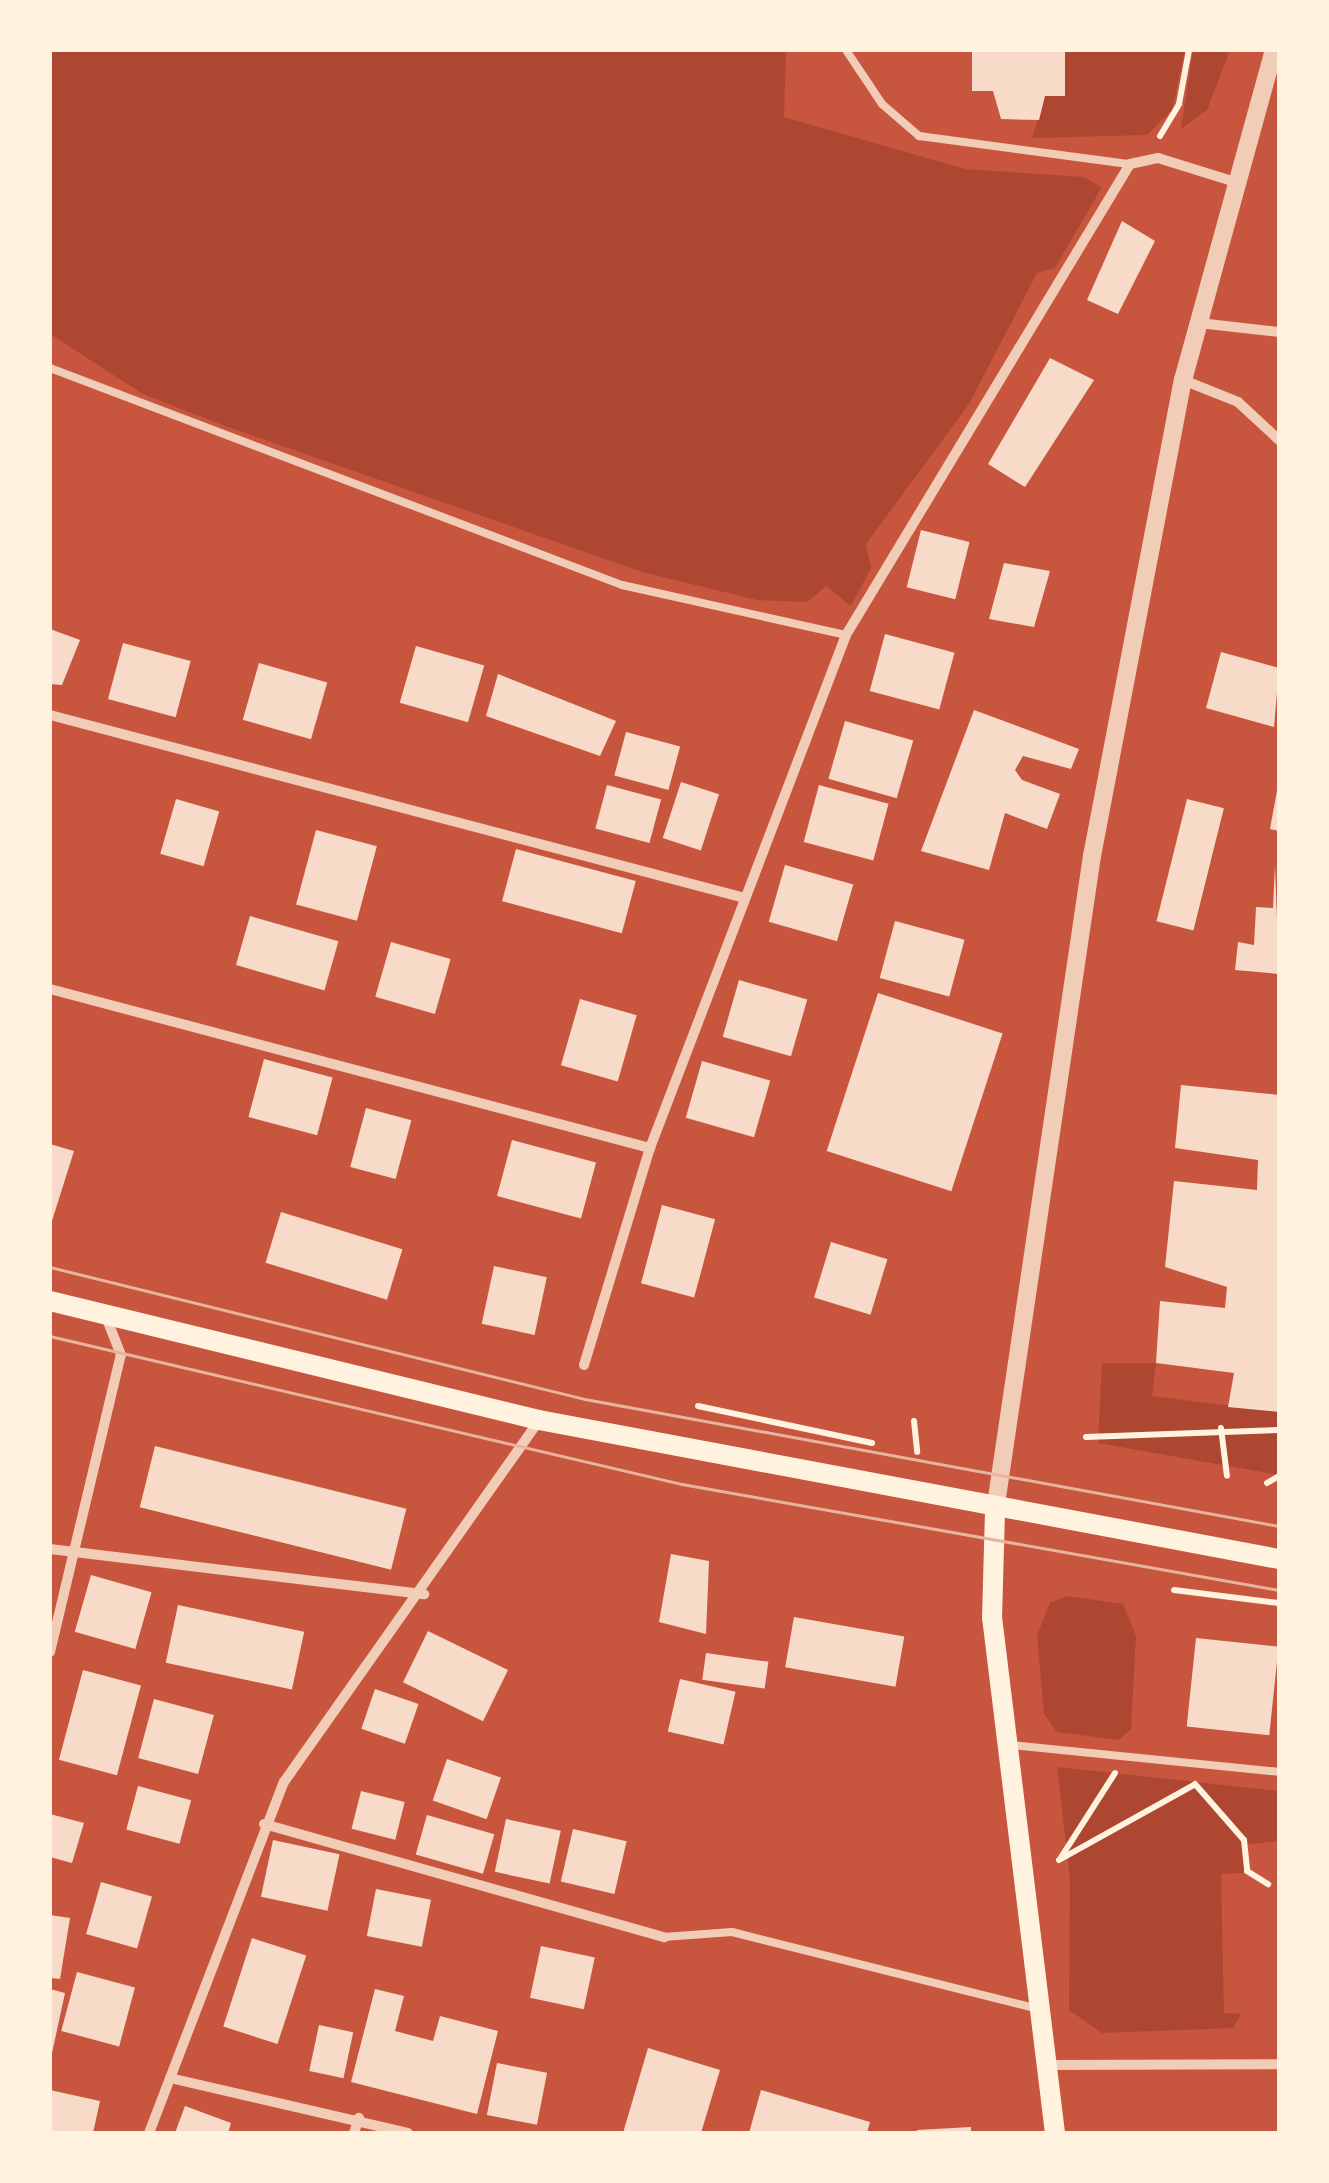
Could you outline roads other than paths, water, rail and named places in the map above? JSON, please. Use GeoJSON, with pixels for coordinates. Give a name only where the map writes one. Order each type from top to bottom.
{"type":"FeatureCollection","features":[{"type":"Feature","properties":{"kind":"main road"},"geometry":{"type":"LineString","coordinates":[[50,1302],[539,1420],[994,1511],[1279,1559]]}},
{"type":"Feature","properties":{"kind":"main road"},"geometry":{"type":"LineString","coordinates":[[994,1511],[992,1616],[1055,2133]]}},
{"type":"Feature","properties":{"kind":"street"},"geometry":{"type":"LineString","coordinates":[[994,1511],[1092,856],[1184,380],[1235,182],[1275,53]]}},
{"type":"Feature","properties":{"kind":"street"},"geometry":{"type":"LineString","coordinates":[[584,1365],[650,1148],[846,635],[1130,164],[1158,158],[1235,182]]}},
{"type":"Feature","properties":{"kind":"street"},"geometry":{"type":"LineString","coordinates":[[1198,322],[1279,332]]}},
{"type":"Feature","properties":{"kind":"street"},"geometry":{"type":"LineString","coordinates":[[1184,380],[1238,402],[1279,440]]}},
{"type":"Feature","properties":{"kind":"street"},"geometry":{"type":"LineString","coordinates":[[50,715],[745,898]]}},
{"type":"Feature","properties":{"kind":"street"},"geometry":{"type":"LineString","coordinates":[[50,989],[650,1148]]}},
{"type":"Feature","properties":{"kind":"street"},"geometry":{"type":"LineString","coordinates":[[50,1652],[121,1355],[105,1316]]}},
{"type":"Feature","properties":{"kind":"street"},"geometry":{"type":"LineString","coordinates":[[149,2133],[264,1824],[326,1720],[424,1594],[539,1420]]}},
{"type":"Feature","properties":{"kind":"street"},"geometry":{"type":"LineString","coordinates":[[50,1548],[74,1554],[424,1594]]}},
{"type":"Feature","properties":{"kind":"street"},"geometry":{"type":"LineString","coordinates":[[264,1824],[664,1937]]}},
{"type":"Feature","properties":{"kind":"street"},"geometry":{"type":"LineString","coordinates":[[1045,2066],[1279,2064]]}},
{"type":"Feature","properties":{"kind":"street"},"geometry":{"type":"LineString","coordinates":[[170,2078],[358,2118],[408,2133]]}},
{"type":"Feature","properties":{"kind":"street"},"geometry":{"type":"LineString","coordinates":[[354,2133],[358,2118]]}},
{"type":"Feature","properties":{"kind":"lane"},"geometry":{"type":"LineString","coordinates":[[846,50],[882,104],[919,136],[1130,164]]}},
{"type":"Feature","properties":{"kind":"lane"},"geometry":{"type":"LineString","coordinates":[[50,368],[622,585],[846,635]]}},
{"type":"Feature","properties":{"kind":"lane"},"geometry":{"type":"LineString","coordinates":[[1005,1745],[1279,1772]]}},
{"type":"Feature","properties":{"kind":"lane"},"geometry":{"type":"LineString","coordinates":[[664,1937],[732,1932],[1038,2009]]}},
{"type":"Feature","properties":{"kind":"tram line"},"geometry":{"type":"LineString","coordinates":[[50,1267],[585,1399],[1279,1526]]}},
{"type":"Feature","properties":{"kind":"tram line"},"geometry":{"type":"LineString","coordinates":[[50,1336],[682,1484],[1279,1590]]}}]}
